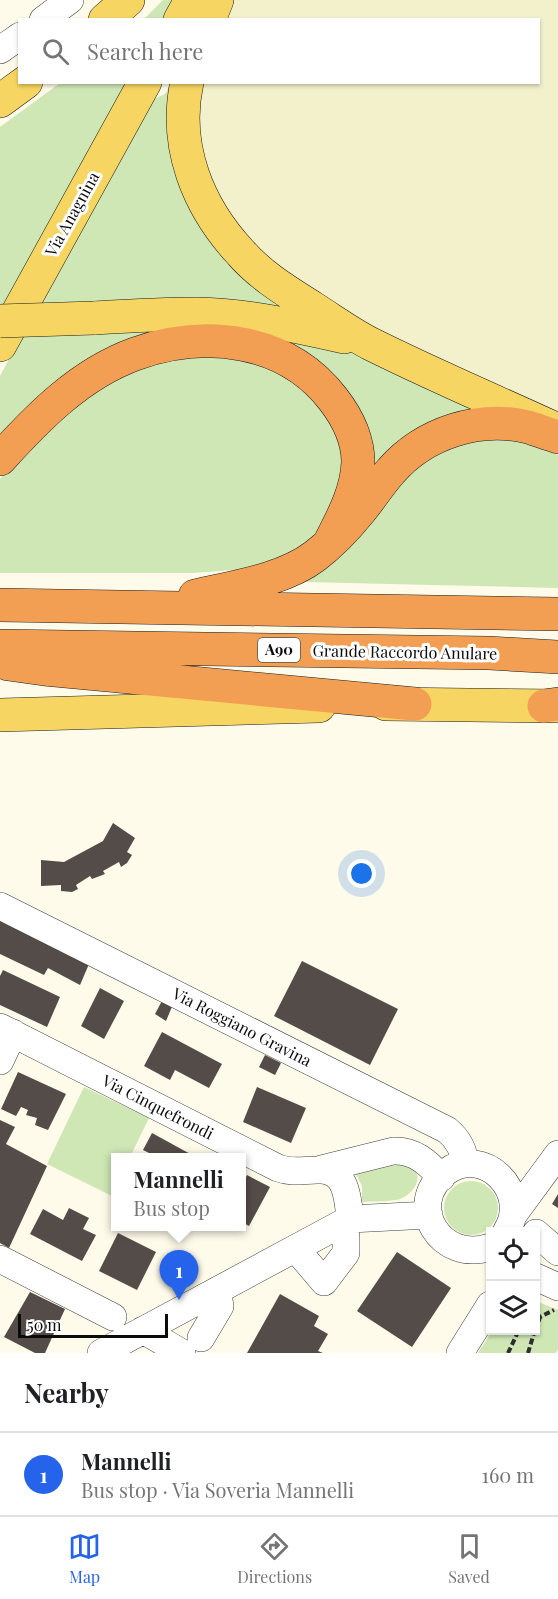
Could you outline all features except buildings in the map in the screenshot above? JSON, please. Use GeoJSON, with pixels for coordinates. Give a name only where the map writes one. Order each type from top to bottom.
{"type":"FeatureCollection","features":[{"type":"Feature","properties":{"kind":"highway"},"geometry":{"type":"LineString","coordinates":[[0,459],[33,423],[63,396],[119,361],[149,350],[180,343],[226,342],[252,346],[297,365],[308,373],[338,405],[351,430],[357,447],[357,475],[348,507],[330,542]]}},
{"type":"Feature","properties":{"kind":"highway"},"geometry":{"type":"LineString","coordinates":[[152,606],[267,578],[300,565],[315,556],[361,510],[392,469],[411,452],[434,438],[479,424],[527,427],[558,437]]}},
{"type":"Feature","properties":{"kind":"highway"},"geometry":{"type":"LineString","coordinates":[[0,605],[558,614]]}},
{"type":"Feature","properties":{"kind":"highway","name":"Grande Raccordo Anulare"},"geometry":{"type":"LineString","coordinates":[[0,646],[477,653],[558,657]]}},
{"type":"Feature","properties":{"kind":"highway"},"geometry":{"type":"LineString","coordinates":[[0,663],[415,704]]}},
{"type":"Feature","properties":{"kind":"main road"},"geometry":{"type":"LineString","coordinates":[[107,18],[128,0]]}},
{"type":"Feature","properties":{"kind":"main road"},"geometry":{"type":"LineString","coordinates":[[181,18],[191,0]]}},
{"type":"Feature","properties":{"kind":"main road"},"geometry":{"type":"LineString","coordinates":[[210,18],[217,0]]}},
{"type":"Feature","properties":{"kind":"main road"},"geometry":{"type":"LineString","coordinates":[[0,102],[23,84]]}},
{"type":"Feature","properties":{"kind":"main road","name":"Via Anagnina"},"geometry":{"type":"LineString","coordinates":[[0,345],[144,84]]}},
{"type":"Feature","properties":{"kind":"main road"},"geometry":{"type":"LineString","coordinates":[[187,84],[184,138],[196,186],[218,224],[242,254],[283,288],[369,343],[558,430]]}},
{"type":"Feature","properties":{"kind":"main road"},"geometry":{"type":"LineString","coordinates":[[0,321],[198,314],[284,324],[369,343]]}},
{"type":"Feature","properties":{"kind":"main road"},"geometry":{"type":"LineString","coordinates":[[0,716],[415,704],[553,705]]}},
{"type":"Feature","properties":{"kind":"street"},"geometry":{"type":"LineString","coordinates":[[46,18],[70,0]]}},
{"type":"Feature","properties":{"kind":"street"},"geometry":{"type":"LineString","coordinates":[[0,50],[18,37]]}},
{"type":"Feature","properties":{"kind":"street","name":"Via Roggiano Gravina"},"geometry":{"type":"LineString","coordinates":[[0,906],[447,1130],[461,1147],[465,1164]]}},
{"type":"Feature","properties":{"kind":"street"},"geometry":{"type":"LineString","coordinates":[[0,1060],[7,1030]]}},
{"type":"Feature","properties":{"kind":"street","name":"Via Cinquefrondi"},"geometry":{"type":"LineString","coordinates":[[7,1030],[278,1168],[291,1172],[321,1170],[393,1151],[405,1151],[419,1157],[441,1178]]}},
{"type":"Feature","properties":{"kind":"street"},"geometry":{"type":"LineString","coordinates":[[494,1171],[541,1162],[558,1153]]}},
{"type":"Feature","properties":{"kind":"street"},"geometry":{"type":"LineString","coordinates":[[510,1223],[558,1153]]}},
{"type":"Feature","properties":{"kind":"street"},"geometry":{"type":"LineString","coordinates":[[486,1250],[473,1251],[449,1244],[441,1238],[432,1224],[428,1203],[441,1178],[447,1172],[465,1164],[481,1165],[494,1171],[507,1184],[510,1191],[514,1206],[510,1223]]}},
{"type":"Feature","properties":{"kind":"street"},"geometry":{"type":"LineString","coordinates":[[296,1249],[324,1282],[346,1253],[348,1199],[345,1187],[331,1172],[321,1170]]}},
{"type":"Feature","properties":{"kind":"street"},"geometry":{"type":"LineString","coordinates":[[101,1353],[347,1220],[432,1224]]}},
{"type":"Feature","properties":{"kind":"street"},"geometry":{"type":"LineString","coordinates":[[540,1236],[558,1252]]}},
{"type":"Feature","properties":{"kind":"street"},"geometry":{"type":"LineString","coordinates":[[0,1259],[113,1317]]}},
{"type":"Feature","properties":{"kind":"street"},"geometry":{"type":"LineString","coordinates":[[540,1279],[558,1287]]}},
{"type":"Feature","properties":{"kind":"street"},"geometry":{"type":"LineString","coordinates":[[143,1330],[192,1346],[220,1306],[217,1291]]}},
{"type":"Feature","properties":{"kind":"street"},"geometry":{"type":"LineString","coordinates":[[460,1353],[486,1311]]}},
{"type":"Feature","properties":{"kind":"path"},"geometry":{"type":"LineString","coordinates":[[540,1316],[556,1309],[558,1305]]}},
{"type":"Feature","properties":{"kind":"path"},"geometry":{"type":"LineString","coordinates":[[508,1353],[517,1335]]}},
{"type":"Feature","properties":{"kind":"path"},"geometry":{"type":"LineString","coordinates":[[528,1353],[533,1335]]}},
{"type":"Feature","properties":{"kind":"shaded area"},"geometry":{"type":"Polygon","coordinates":[[[228,0],[558,0],[558,411],[338,313],[246,244],[201,168],[198,84],[540,84],[540,18],[220,18],[228,0]]]}},
{"type":"Feature","properties":{"kind":"green space"},"geometry":{"type":"Polygon","coordinates":[[[163,0],[174,0],[165,18],[145,18],[163,0]]]}},
{"type":"Feature","properties":{"kind":"green space"},"geometry":{"type":"Polygon","coordinates":[[[59,84],[128,84],[7,308],[0,309],[0,127],[59,84]]]}},
{"type":"Feature","properties":{"kind":"green space"},"geometry":{"type":"Polygon","coordinates":[[[171,84],[175,148],[303,314],[32,311],[154,99],[165,94],[171,84]]]}},
{"type":"Feature","properties":{"kind":"green space"},"geometry":{"type":"Polygon","coordinates":[[[171,325],[343,347],[499,409],[363,494],[342,392],[173,336],[0,448],[0,376],[24,331],[171,325]]]}},
{"type":"Feature","properties":{"kind":"green space"},"geometry":{"type":"Polygon","coordinates":[[[186,353],[276,363],[332,413],[346,474],[318,532],[299,550],[248,569],[193,573],[0,573],[0,479],[24,449],[36,436],[116,377],[186,353]]]}},
{"type":"Feature","properties":{"kind":"green space"},"geometry":{"type":"Polygon","coordinates":[[[487,435],[532,444],[558,455],[558,588],[304,582],[318,574],[338,556],[421,458],[487,435]]]}},
{"type":"Feature","properties":{"kind":"green space"},"geometry":{"type":"Polygon","coordinates":[[[84,1087],[149,1118],[132,1153],[111,1153],[111,1196],[47,1164],[84,1087]]]}},
{"type":"Feature","properties":{"kind":"green space"},"geometry":{"type":"Polygon","coordinates":[[[399,1164],[413,1169],[418,1177],[412,1191],[400,1199],[362,1202],[362,1186],[356,1174],[399,1164]]]}},
{"type":"Feature","properties":{"kind":"green space"},"geometry":{"type":"Polygon","coordinates":[[[466,1181],[476,1181],[486,1185],[494,1193],[498,1203],[498,1213],[494,1223],[486,1227],[486,1231],[476,1235],[466,1235],[456,1231],[448,1223],[444,1213],[444,1203],[448,1193],[456,1185],[466,1181]]]}},
{"type":"Feature","properties":{"kind":"green space"},"geometry":{"type":"Polygon","coordinates":[[[540,1303],[558,1310],[558,1349],[556,1353],[478,1353],[489,1335],[540,1335],[540,1303]]]}},
{"type":"Feature","properties":{"kind":"place","name":"Mannelli"},"geometry":{"type":"Point","coordinates":[179,1300]}}]}
